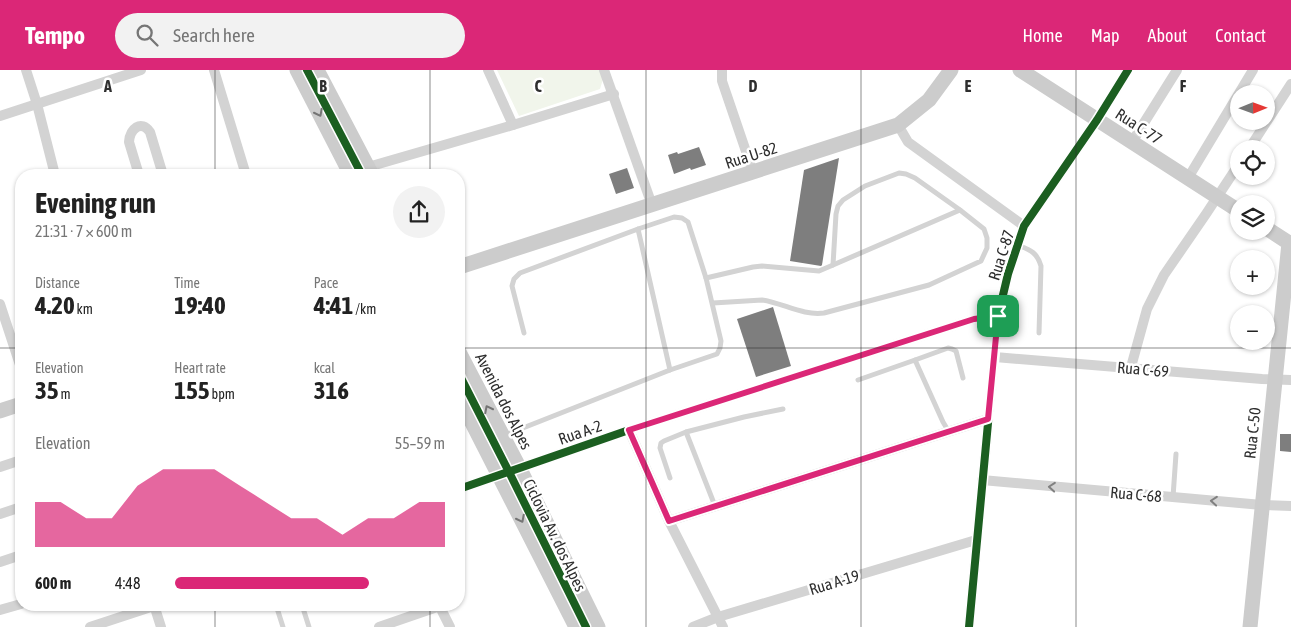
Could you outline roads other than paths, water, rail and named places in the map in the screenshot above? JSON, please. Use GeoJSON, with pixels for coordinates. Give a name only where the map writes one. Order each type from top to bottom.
{"type":"FeatureCollection","features":[{"type":"Feature","properties":{"kind":"street"},"geometry":{"type":"LineString","coordinates":[[26,70],[37,104],[53,169]]}},
{"type":"Feature","properties":{"kind":"street"},"geometry":{"type":"LineString","coordinates":[[214,70],[244,169]]}},
{"type":"Feature","properties":{"kind":"street"},"geometry":{"type":"LineString","coordinates":[[296,70],[348,169]]}},
{"type":"Feature","properties":{"kind":"street"},"geometry":{"type":"LineString","coordinates":[[317,70],[369,169]]}},
{"type":"Feature","properties":{"kind":"street"},"geometry":{"type":"LineString","coordinates":[[488,70],[513,125]]}},
{"type":"Feature","properties":{"kind":"street"},"geometry":{"type":"LineString","coordinates":[[604,70],[652,205]]}},
{"type":"Feature","properties":{"kind":"street"},"geometry":{"type":"LineString","coordinates":[[722,70],[722,81],[753,172]]}},
{"type":"Feature","properties":{"kind":"street"},"geometry":{"type":"LineString","coordinates":[[951,70],[929,100],[898,126],[908,142],[1024,226]]}},
{"type":"Feature","properties":{"kind":"street","name":"Rua C-77"},"geometry":{"type":"LineString","coordinates":[[1020,70],[1230,205]]}},
{"type":"Feature","properties":{"kind":"street","name":"Rua C-87"},"geometry":{"type":"LineString","coordinates":[[969,627],[998,316],[1008,274],[1024,226],[1128,70]]}},
{"type":"Feature","properties":{"kind":"street"},"geometry":{"type":"LineString","coordinates":[[1132,142],[1177,70]]}},
{"type":"Feature","properties":{"kind":"street"},"geometry":{"type":"LineString","coordinates":[[1188,178],[1253,70]]}},
{"type":"Feature","properties":{"kind":"street"},"geometry":{"type":"LineString","coordinates":[[0,116],[134,71]]}},
{"type":"Feature","properties":{"kind":"street"},"geometry":{"type":"LineString","coordinates":[[1255,140],[1291,84]]}},
{"type":"Feature","properties":{"kind":"street"},"geometry":{"type":"LineString","coordinates":[[376,169],[614,94]]}},
{"type":"Feature","properties":{"kind":"street"},"geometry":{"type":"LineString","coordinates":[[137,169],[129,142],[129,137],[137,126],[147,127],[150,132],[161,169]]}},
{"type":"Feature","properties":{"kind":"street","name":"Rua U-82"},"geometry":{"type":"LineString","coordinates":[[465,265],[898,126]]}},
{"type":"Feature","properties":{"kind":"street"},"geometry":{"type":"LineString","coordinates":[[1131,368],[1147,309],[1164,275],[1230,178]]}},
{"type":"Feature","properties":{"kind":"street"},"geometry":{"type":"LineString","coordinates":[[1275,234],[1290,243]]}},
{"type":"Feature","properties":{"kind":"street","name":"Rua C-50"},"geometry":{"type":"LineString","coordinates":[[1250,627],[1290,243]]}},
{"type":"Feature","properties":{"kind":"street"},"geometry":{"type":"LineString","coordinates":[[0,304],[15,341]]}},
{"type":"Feature","properties":{"kind":"street","name":"Rua A-2"},"geometry":{"type":"LineString","coordinates":[[465,487],[629,430],[974,319],[998,316]]}},
{"type":"Feature","properties":{"kind":"street","name":"Rua C-69"},"geometry":{"type":"LineString","coordinates":[[995,357],[1291,380]]}},
{"type":"Feature","properties":{"kind":"street","name":"Avenida dos Alpes"},"geometry":{"type":"LineString","coordinates":[[465,364],[598,627]]}},
{"type":"Feature","properties":{"kind":"street"},"geometry":{"type":"LineString","coordinates":[[0,411],[15,406]]}},
{"type":"Feature","properties":{"kind":"street"},"geometry":{"type":"LineString","coordinates":[[465,408],[576,627]]}},
{"type":"Feature","properties":{"kind":"street"},"geometry":{"type":"LineString","coordinates":[[669,521],[988,419]]}},
{"type":"Feature","properties":{"kind":"street"},"geometry":{"type":"LineString","coordinates":[[629,430],[669,521],[721,622]]}},
{"type":"Feature","properties":{"kind":"street"},"geometry":{"type":"LineString","coordinates":[[0,467],[15,462]]}},
{"type":"Feature","properties":{"kind":"street","name":"Rua C-68"},"geometry":{"type":"LineString","coordinates":[[982,480],[1173,498],[1291,506]]}},
{"type":"Feature","properties":{"kind":"street"},"geometry":{"type":"LineString","coordinates":[[0,514],[15,509]]}},
{"type":"Feature","properties":{"kind":"street","name":"Rua A-19"},"geometry":{"type":"LineString","coordinates":[[693,627],[721,622],[976,540]]}},
{"type":"Feature","properties":{"kind":"street"},"geometry":{"type":"LineString","coordinates":[[0,562],[15,557]]}},
{"type":"Feature","properties":{"kind":"street"},"geometry":{"type":"LineString","coordinates":[[0,610],[15,606]]}},
{"type":"Feature","properties":{"kind":"street"},"geometry":{"type":"LineString","coordinates":[[90,627],[137,611]]}},
{"type":"Feature","properties":{"kind":"street"},"geometry":{"type":"LineString","coordinates":[[156,611],[161,627]]}},
{"type":"Feature","properties":{"kind":"street"},"geometry":{"type":"LineString","coordinates":[[379,627],[425,611]]}},
{"type":"Feature","properties":{"kind":"street"},"geometry":{"type":"LineString","coordinates":[[442,611],[450,627]]}},
{"type":"Feature","properties":{"kind":"street"},"geometry":{"type":"LineString","coordinates":[[1250,627],[1260,627]]}},
{"type":"Feature","properties":{"kind":"lane"},"geometry":{"type":"LineString","coordinates":[[712,304],[762,300],[816,314],[929,285],[981,262],[987,238],[984,229],[960,210],[914,178],[899,173],[865,186],[843,200],[838,206],[833,265]]}},
{"type":"Feature","properties":{"kind":"lane"},"geometry":{"type":"LineString","coordinates":[[706,278],[762,266],[824,270],[960,210]]}},
{"type":"Feature","properties":{"kind":"lane"},"geometry":{"type":"LineString","coordinates":[[502,436],[670,370],[717,354],[721,342],[706,278],[688,222],[682,218],[674,217],[520,273],[514,279],[512,286],[524,333]]}},
{"type":"Feature","properties":{"kind":"lane"},"geometry":{"type":"LineString","coordinates":[[638,229],[670,370]]}},
{"type":"Feature","properties":{"kind":"lane"},"geometry":{"type":"LineString","coordinates":[[1018,244],[1034,253],[1039,259],[1041,266],[1039,333]]}},
{"type":"Feature","properties":{"kind":"lane"},"geometry":{"type":"LineString","coordinates":[[858,380],[948,348],[956,352],[962,378]]}},
{"type":"Feature","properties":{"kind":"lane"},"geometry":{"type":"LineString","coordinates":[[915,360],[943,422],[950,432]]}},
{"type":"Feature","properties":{"kind":"lane"},"geometry":{"type":"LineString","coordinates":[[670,478],[660,448],[664,441],[686,432],[744,416],[783,409]]}},
{"type":"Feature","properties":{"kind":"lane"},"geometry":{"type":"LineString","coordinates":[[686,432],[716,507]]}},
{"type":"Feature","properties":{"kind":"lane"},"geometry":{"type":"LineString","coordinates":[[1173,498],[1176,454]]}},
{"type":"Feature","properties":{"kind":"lane"},"geometry":{"type":"LineString","coordinates":[[278,611],[283,627]]}},
{"type":"Feature","properties":{"kind":"lane"},"geometry":{"type":"LineString","coordinates":[[304,611],[309,627]]}}]}
